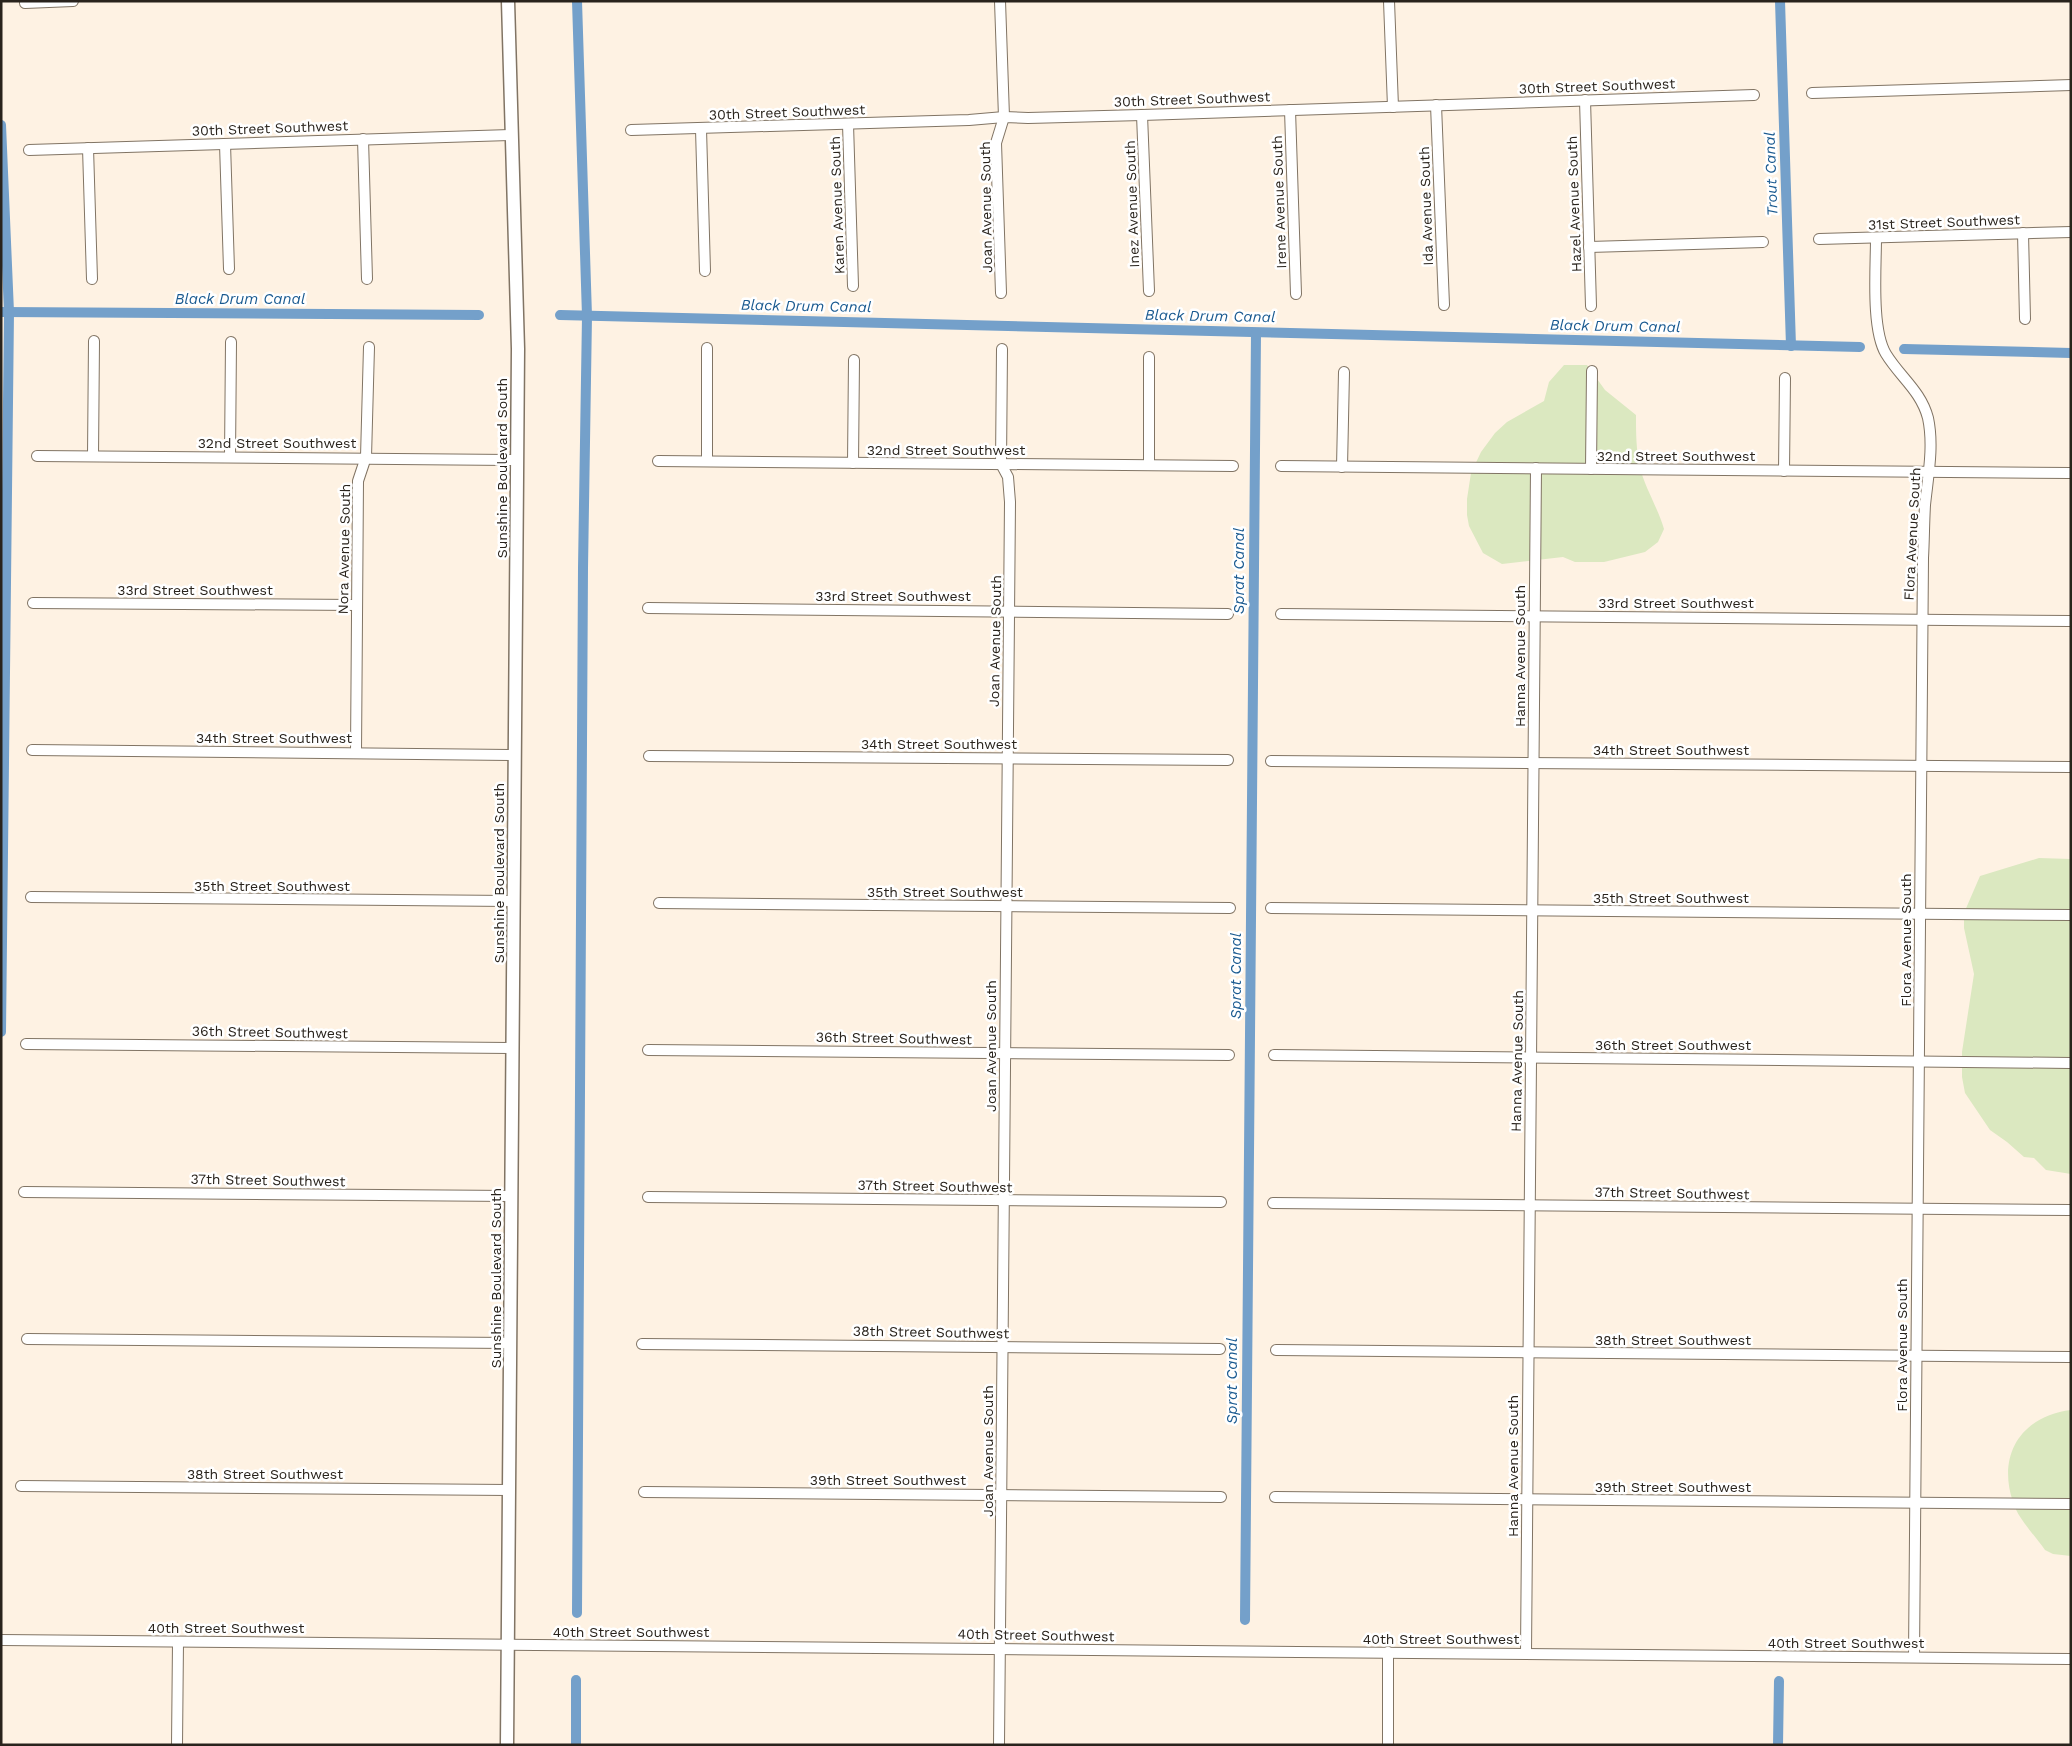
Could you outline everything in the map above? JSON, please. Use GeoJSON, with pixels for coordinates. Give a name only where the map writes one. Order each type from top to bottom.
{"type":"FeatureCollection","features":[{"type":"Feature","properties":{"kind":"street"},"geometry":{"type":"LineString","coordinates":[[25,3],[73,1]]}},
{"type":"Feature","properties":{"kind":"street","name":"Sunshine Boulevard South"},"geometry":{"type":"LineString","coordinates":[[507,1745],[518,460],[518,331],[508,1]]}},
{"type":"Feature","properties":{"kind":"street","name":"Joan Avenue South"},"geometry":{"type":"LineString","coordinates":[[1000,1],[1004,117],[996,143],[1001,293]]}},
{"type":"Feature","properties":{"kind":"street"},"geometry":{"type":"LineString","coordinates":[[1390,1],[1393,107]]}},
{"type":"Feature","properties":{"kind":"street"},"geometry":{"type":"LineString","coordinates":[[1812,93],[2071,85]]}},
{"type":"Feature","properties":{"kind":"street","name":"30th Street Southwest"},"geometry":{"type":"LineString","coordinates":[[631,130],[1754,95]]}},
{"type":"Feature","properties":{"kind":"street","name":"Hazel Avenue South"},"geometry":{"type":"LineString","coordinates":[[1585,100],[1591,306]]}},
{"type":"Feature","properties":{"kind":"street","name":"Ida Avenue South"},"geometry":{"type":"LineString","coordinates":[[1436,105],[1444,305]]}},
{"type":"Feature","properties":{"kind":"street","name":"Irene Avenue South"},"geometry":{"type":"LineString","coordinates":[[1290,110],[1296,294]]}},
{"type":"Feature","properties":{"kind":"street","name":"Inez Avenue South"},"geometry":{"type":"LineString","coordinates":[[1142,115],[1148,291]]}},
{"type":"Feature","properties":{"kind":"street","name":"Karen Avenue South"},"geometry":{"type":"LineString","coordinates":[[848,124],[854,286]]}},
{"type":"Feature","properties":{"kind":"street"},"geometry":{"type":"LineString","coordinates":[[701,128],[705,272]]}},
{"type":"Feature","properties":{"kind":"street","name":"30th Street Southwest"},"geometry":{"type":"LineString","coordinates":[[29,150],[512,135]]}},
{"type":"Feature","properties":{"kind":"street"},"geometry":{"type":"LineString","coordinates":[[363,139],[367,279]]}},
{"type":"Feature","properties":{"kind":"street"},"geometry":{"type":"LineString","coordinates":[[225,144],[229,269]]}},
{"type":"Feature","properties":{"kind":"street"},"geometry":{"type":"LineString","coordinates":[[88,148],[92,279]]}},
{"type":"Feature","properties":{"kind":"street","name":"31st Street Southwest"},"geometry":{"type":"LineString","coordinates":[[1819,239],[2071,232]]}},
{"type":"Feature","properties":{"kind":"street"},"geometry":{"type":"LineString","coordinates":[[2023,233],[2025,319]]}},
{"type":"Feature","properties":{"kind":"street","name":"Flora Avenue South"},"geometry":{"type":"LineString","coordinates":[[1876,238],[1879,334],[1886,354],[1917,392],[1927,415],[1931,439],[1925,505],[1923,619],[1916,1208],[1914,1657]]}},
{"type":"Feature","properties":{"kind":"street"},"geometry":{"type":"LineString","coordinates":[[1589,247],[1763,242]]}},
{"type":"Feature","properties":{"kind":"street"},"geometry":{"type":"LineString","coordinates":[[93,456],[94,340]]}},
{"type":"Feature","properties":{"kind":"street"},"geometry":{"type":"LineString","coordinates":[[230,457],[231,342]]}},
{"type":"Feature","properties":{"kind":"street","name":"Nora Avenue South"},"geometry":{"type":"LineString","coordinates":[[356,753],[358,481],[366,457],[369,347]]}},
{"type":"Feature","properties":{"kind":"street"},"geometry":{"type":"LineString","coordinates":[[707,348],[707,461]]}},
{"type":"Feature","properties":{"kind":"street","name":"Joan Avenue South"},"geometry":{"type":"LineString","coordinates":[[999,1745],[1009,611],[1008,477],[1001,464],[1002,349]]}},
{"type":"Feature","properties":{"kind":"street"},"geometry":{"type":"LineString","coordinates":[[1149,358],[1149,465]]}},
{"type":"Feature","properties":{"kind":"street"},"geometry":{"type":"LineString","coordinates":[[853,463],[854,360]]}},
{"type":"Feature","properties":{"kind":"street"},"geometry":{"type":"LineString","coordinates":[[1591,469],[1592,371]]}},
{"type":"Feature","properties":{"kind":"street"},"geometry":{"type":"LineString","coordinates":[[1342,467],[1344,372]]}},
{"type":"Feature","properties":{"kind":"street"},"geometry":{"type":"LineString","coordinates":[[1784,378],[1784,470]]}},
{"type":"Feature","properties":{"kind":"street","name":"32nd Street Southwest"},"geometry":{"type":"LineString","coordinates":[[37,456],[366,457],[518,460]]}},
{"type":"Feature","properties":{"kind":"street","name":"32nd Street Southwest"},"geometry":{"type":"LineString","coordinates":[[658,461],[1234,466]]}},
{"type":"Feature","properties":{"kind":"street","name":"32nd Street Southwest"},"geometry":{"type":"LineString","coordinates":[[1281,466],[2071,473]]}},
{"type":"Feature","properties":{"kind":"street","name":"Hanna Avenue South"},"geometry":{"type":"LineString","coordinates":[[1526,1653],[1536,468]]}},
{"type":"Feature","properties":{"kind":"street","name":"33rd Street Southwest"},"geometry":{"type":"LineString","coordinates":[[34,603],[357,606]]}},
{"type":"Feature","properties":{"kind":"street","name":"33rd Street Southwest"},"geometry":{"type":"LineString","coordinates":[[648,608],[1228,614]]}},
{"type":"Feature","properties":{"kind":"street","name":"33rd Street Southwest"},"geometry":{"type":"LineString","coordinates":[[1281,614],[2071,621]]}},
{"type":"Feature","properties":{"kind":"street","name":"34th Street Southwest"},"geometry":{"type":"LineString","coordinates":[[32,750],[515,755]]}},
{"type":"Feature","properties":{"kind":"street","name":"34th Street Southwest"},"geometry":{"type":"LineString","coordinates":[[649,756],[1228,760]]}},
{"type":"Feature","properties":{"kind":"street","name":"34th Street Southwest"},"geometry":{"type":"LineString","coordinates":[[1271,761],[2071,767]]}},
{"type":"Feature","properties":{"kind":"street","name":"35th Street Southwest"},"geometry":{"type":"LineString","coordinates":[[31,897],[514,901]]}},
{"type":"Feature","properties":{"kind":"street","name":"35th Street Southwest"},"geometry":{"type":"LineString","coordinates":[[659,903],[1230,908]]}},
{"type":"Feature","properties":{"kind":"street","name":"35th Street Southwest"},"geometry":{"type":"LineString","coordinates":[[1271,908],[2071,915]]}},
{"type":"Feature","properties":{"kind":"street","name":"36th Street Southwest"},"geometry":{"type":"LineString","coordinates":[[26,1044],[513,1048]]}},
{"type":"Feature","properties":{"kind":"street","name":"36th Street Southwest"},"geometry":{"type":"LineString","coordinates":[[648,1050],[1229,1055]]}},
{"type":"Feature","properties":{"kind":"street","name":"36th Street Southwest"},"geometry":{"type":"LineString","coordinates":[[1274,1055],[2071,1063]]}},
{"type":"Feature","properties":{"kind":"street","name":"37th Street Southwest"},"geometry":{"type":"LineString","coordinates":[[24,1192],[511,1196]]}},
{"type":"Feature","properties":{"kind":"street","name":"37th Street Southwest"},"geometry":{"type":"LineString","coordinates":[[648,1197],[1221,1202]]}},
{"type":"Feature","properties":{"kind":"street","name":"37th Street Southwest"},"geometry":{"type":"LineString","coordinates":[[1273,1202],[2071,1210]]}},
{"type":"Feature","properties":{"kind":"street"},"geometry":{"type":"LineString","coordinates":[[27,1339],[510,1343]]}},
{"type":"Feature","properties":{"kind":"street","name":"38th Street Southwest"},"geometry":{"type":"LineString","coordinates":[[642,1344],[1220,1350]]}},
{"type":"Feature","properties":{"kind":"street","name":"38th Street Southwest"},"geometry":{"type":"LineString","coordinates":[[1276,1350],[2071,1356]]}},
{"type":"Feature","properties":{"kind":"street","name":"38th Street Southwest"},"geometry":{"type":"LineString","coordinates":[[21,1486],[509,1490]]}},
{"type":"Feature","properties":{"kind":"street","name":"39th Street Southwest"},"geometry":{"type":"LineString","coordinates":[[644,1492],[1221,1496]]}},
{"type":"Feature","properties":{"kind":"street","name":"39th Street Southwest"},"geometry":{"type":"LineString","coordinates":[[1275,1497],[2071,1504]]}},
{"type":"Feature","properties":{"kind":"street","name":"40th Street Southwest"},"geometry":{"type":"LineString","coordinates":[[1,1640],[2071,1659]]}},
{"type":"Feature","properties":{"kind":"street"},"geometry":{"type":"LineString","coordinates":[[177,1745],[178,1642]]}},
{"type":"Feature","properties":{"kind":"street"},"geometry":{"type":"LineString","coordinates":[[1388,1652],[1388,1745]]}},
{"type":"Feature","properties":{"kind":"green space"},"geometry":{"type":"Polygon","coordinates":[[[1564,365],[1587,365],[1605,390],[1636,415],[1637,448],[1640,467],[1664,529],[1658,542],[1645,552],[1604,562],[1575,562],[1563,557],[1502,564],[1483,553],[1469,526],[1467,499],[1471,473],[1481,452],[1495,433],[1507,422],[1544,401],[1549,382],[1564,365]]]}},
{"type":"Feature","properties":{"kind":"green space"},"geometry":{"type":"Polygon","coordinates":[[[2039,858],[2071,859],[2071,1174],[2046,1170],[2034,1158],[2024,1157],[1990,1130],[1965,1093],[1962,1077],[1962,1052],[1974,974],[1964,928],[1964,913],[1980,876],[2039,858]]]}},
{"type":"Feature","properties":{"kind":"green space"},"geometry":{"type":"Polygon","coordinates":[[[2071,1410],[2071,1556],[2053,1554],[2045,1550],[2023,1520],[2013,1502],[2008,1469],[2011,1454],[2017,1441],[2026,1429],[2039,1420],[2053,1414],[2071,1410]]]}},
{"type":"Feature","properties":{"kind":"waterway"},"geometry":{"type":"LineString","coordinates":[[577,1],[587,316],[583,568],[577,1613]]}},
{"type":"Feature","properties":{"kind":"waterway","name":"Trout Canal"},"geometry":{"type":"LineString","coordinates":[[1780,1],[1791,346]]}},
{"type":"Feature","properties":{"kind":"waterway"},"geometry":{"type":"LineString","coordinates":[[1,125],[9,312],[1,1032]]}},
{"type":"Feature","properties":{"kind":"waterway","name":"Black Drum Canal"},"geometry":{"type":"LineString","coordinates":[[1,312],[479,315]]}},
{"type":"Feature","properties":{"kind":"waterway","name":"Black Drum Canal"},"geometry":{"type":"LineString","coordinates":[[560,315],[1860,347]]}},
{"type":"Feature","properties":{"kind":"waterway","name":"Sprat Canal"},"geometry":{"type":"LineString","coordinates":[[1245,1620],[1256,333]]}},
{"type":"Feature","properties":{"kind":"waterway","name":"Black Drum Canal"},"geometry":{"type":"LineString","coordinates":[[1904,349],[2071,353]]}},
{"type":"Feature","properties":{"kind":"waterway"},"geometry":{"type":"LineString","coordinates":[[576,1680],[576,1745]]}},
{"type":"Feature","properties":{"kind":"waterway"},"geometry":{"type":"LineString","coordinates":[[1778,1745],[1779,1681]]}}]}
